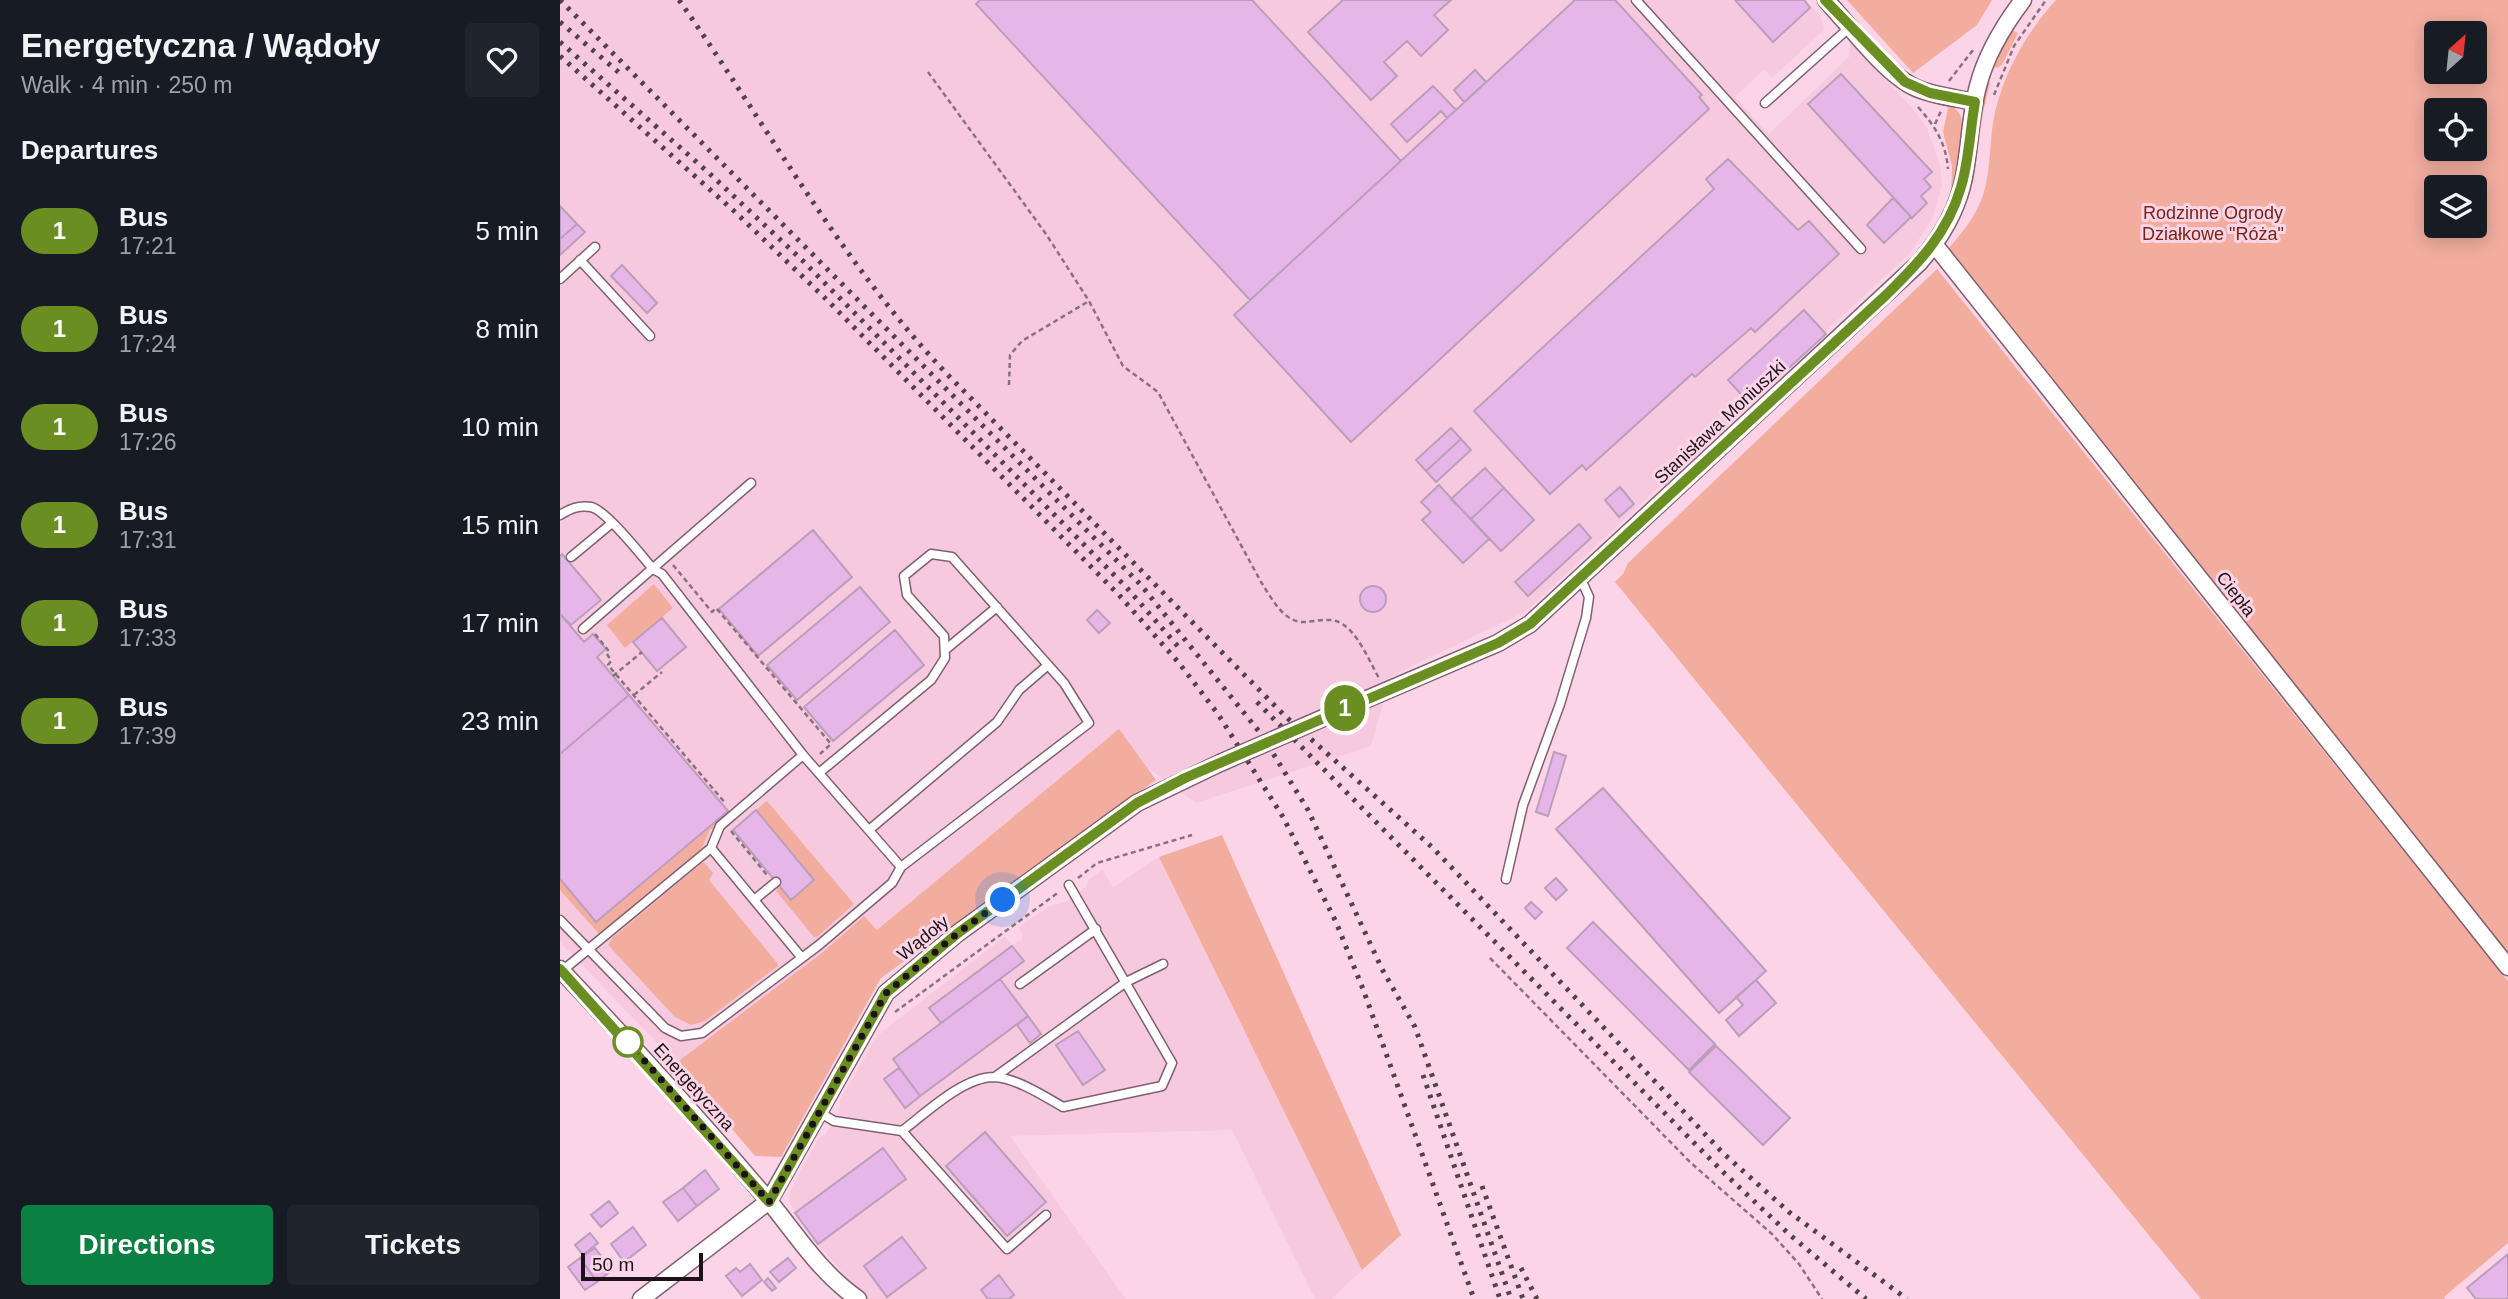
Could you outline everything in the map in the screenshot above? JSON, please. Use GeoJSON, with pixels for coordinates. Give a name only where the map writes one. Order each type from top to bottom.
{"type":"FeatureCollection","features":[{"type":"Feature","properties":{"kind":"street"},"geometry":{"type":"LineString","coordinates":[[1826,0],[1902,79],[1930,93],[1975,102]]}},
{"type":"Feature","properties":{"kind":"street","name":"Stanisława Moniuszki"},"geometry":{"type":"LineString","coordinates":[[1220,762],[1498,643],[1530,624],[1885,296],[1934,244],[1952,211],[1961,187],[1978,85],[1998,38],[2024,0]]}},
{"type":"Feature","properties":{"kind":"street","name":"Ciepła"},"geometry":{"type":"LineString","coordinates":[[1934,244],[2508,967]]}},
{"type":"Feature","properties":{"kind":"street","name":"Wądoły"},"geometry":{"type":"LineString","coordinates":[[642,1299],[769,1202],[886,993],[958,933],[1137,803],[1220,762]]}},
{"type":"Feature","properties":{"kind":"street","name":"Energetyczna"},"geometry":{"type":"LineString","coordinates":[[561,970],[769,1202]]}},
{"type":"Feature","properties":{"kind":"street"},"geometry":{"type":"LineString","coordinates":[[769,1202],[817,1264],[858,1299]]}},
{"type":"Feature","properties":{"kind":"lane"},"geometry":{"type":"LineString","coordinates":[[1636,0],[1861,249]]}},
{"type":"Feature","properties":{"kind":"lane"},"geometry":{"type":"LineString","coordinates":[[1765,103],[1850,27]]}},
{"type":"Feature","properties":{"kind":"lane"},"geometry":{"type":"LineString","coordinates":[[560,279],[595,247]]}},
{"type":"Feature","properties":{"kind":"lane"},"geometry":{"type":"LineString","coordinates":[[580,260],[650,336]]}},
{"type":"Feature","properties":{"kind":"lane"},"geometry":{"type":"LineString","coordinates":[[583,629],[657,571],[751,483]]}},
{"type":"Feature","properties":{"kind":"lane"},"geometry":{"type":"LineString","coordinates":[[560,516],[572,507],[593,507],[612,523],[657,571],[803,755],[901,867]]}},
{"type":"Feature","properties":{"kind":"lane"},"geometry":{"type":"LineString","coordinates":[[571,557],[612,523]]}},
{"type":"Feature","properties":{"kind":"lane"},"geometry":{"type":"LineString","coordinates":[[560,920],[665,1028],[681,1036],[702,1034],[802,958],[892,884],[901,867],[1089,723],[1048,664],[952,557],[931,554],[904,576],[907,595],[944,636],[945,658],[932,680],[819,773]]}},
{"type":"Feature","properties":{"kind":"lane"},"geometry":{"type":"LineString","coordinates":[[1506,880],[1523,805],[1560,704],[1586,618],[1589,597],[1580,578]]}},
{"type":"Feature","properties":{"kind":"lane"},"geometry":{"type":"LineString","coordinates":[[945,650],[997,607]]}},
{"type":"Feature","properties":{"kind":"lane"},"geometry":{"type":"LineString","coordinates":[[869,830],[997,722],[1019,690],[1048,664]]}},
{"type":"Feature","properties":{"kind":"lane"},"geometry":{"type":"LineString","coordinates":[[561,970],[589,950],[711,848],[720,826],[803,755]]}},
{"type":"Feature","properties":{"kind":"lane"},"geometry":{"type":"LineString","coordinates":[[711,848],[802,958]]}},
{"type":"Feature","properties":{"kind":"lane"},"geometry":{"type":"LineString","coordinates":[[754,900],[774,879]]}},
{"type":"Feature","properties":{"kind":"lane"},"geometry":{"type":"LineString","coordinates":[[995,1077],[1029,1088],[1063,1107],[1162,1086],[1172,1063],[1069,885]]}},
{"type":"Feature","properties":{"kind":"lane"},"geometry":{"type":"LineString","coordinates":[[1020,985],[1096,929]]}},
{"type":"Feature","properties":{"kind":"lane"},"geometry":{"type":"LineString","coordinates":[[902,1131],[970,1082],[995,1077],[1126,982],[1163,964]]}},
{"type":"Feature","properties":{"kind":"lane"},"geometry":{"type":"LineString","coordinates":[[820,1112],[834,1121],[902,1131],[1007,1249],[1046,1215]]}},
{"type":"Feature","properties":{"kind":"path"},"geometry":{"type":"LineString","coordinates":[[2001,76],[2019,39],[2046,0]]}},
{"type":"Feature","properties":{"kind":"path"},"geometry":{"type":"LineString","coordinates":[[928,72],[1046,234],[1089,301],[1124,366],[1158,392],[1261,582],[1276,604],[1290,620],[1337,622],[1351,632],[1384,691]]}},
{"type":"Feature","properties":{"kind":"path"},"geometry":{"type":"LineString","coordinates":[[1902,79],[1906,92],[1934,125],[1945,149],[1948,175]]}},
{"type":"Feature","properties":{"kind":"path"},"geometry":{"type":"LineString","coordinates":[[1934,125],[1940,116],[1943,103]]}},
{"type":"Feature","properties":{"kind":"path"},"geometry":{"type":"LineString","coordinates":[[1009,385],[1010,355],[1022,341],[1089,301]]}},
{"type":"Feature","properties":{"kind":"path"},"geometry":{"type":"LineString","coordinates":[[657,571],[672,565],[712,612],[716,608],[831,744],[810,762]]}},
{"type":"Feature","properties":{"kind":"path"},"geometry":{"type":"LineString","coordinates":[[600,626],[593,632],[608,650],[606,652],[611,661],[608,665],[741,821],[730,830],[769,878],[774,879]]}},
{"type":"Feature","properties":{"kind":"path"},"geometry":{"type":"LineString","coordinates":[[615,675],[642,652]]}},
{"type":"Feature","properties":{"kind":"path"},"geometry":{"type":"LineString","coordinates":[[634,695],[662,672]]}},
{"type":"Feature","properties":{"kind":"path"},"geometry":{"type":"LineString","coordinates":[[895,1012],[1097,863],[1192,835]]}},
{"type":"Feature","properties":{"kind":"path"},"geometry":{"type":"LineString","coordinates":[[1490,958],[1691,1163],[1772,1234],[1799,1264],[1822,1299]]}},
{"type":"Feature","properties":{"kind":"shaded area"},"geometry":{"type":"Polygon","coordinates":[[[560,0],[1806,0],[1821,17],[1824,30],[1772,78],[1764,69],[1735,97],[1769,134],[1849,57],[1850,42],[1914,110],[1927,128],[1940,164],[1942,184],[1933,218],[1910,253],[1525,612],[1391,676],[1371,746],[1196,803],[1148,768],[680,1067],[560,942],[560,0]]]}},
{"type":"Feature","properties":{"kind":"shaded area"},"geometry":{"type":"Polygon","coordinates":[[[1159,857],[1362,1270],[1332,1299],[1315,1299],[1232,1130],[1010,1136],[1126,1299],[869,1299],[855,1288],[818,1244],[789,1202],[791,1189],[819,1138],[826,1134],[840,1108],[840,1100],[877,1036],[1005,936],[1012,946],[1023,938],[1019,927],[1049,906],[1066,902],[1102,870],[1113,887],[1159,857]]]}},
{"type":"Feature","properties":{"kind":"green space"},"geometry":{"type":"Polygon","coordinates":[[[1847,0],[1992,0],[1977,25],[1913,73],[1847,0]]]}},
{"type":"Feature","properties":{"kind":"green space","name":"Rodzinne Ogrody Działkowe \"Róża\""},"geometry":{"type":"Polygon","coordinates":[[[2056,0],[2508,0],[2508,955],[1949,248],[1981,201],[1988,175],[1993,121],[2000,93],[2028,37],[2056,0]]]}},
{"type":"Feature","properties":{"kind":"green space"},"geometry":{"type":"Polygon","coordinates":[[[2010,32],[2018,33],[2002,65],[1994,67],[2010,32]]]}},
{"type":"Feature","properties":{"kind":"green space"},"geometry":{"type":"Polygon","coordinates":[[[1988,81],[1990,83],[1973,184],[1971,181],[1980,114],[1988,81]]]}},
{"type":"Feature","properties":{"kind":"green space"},"geometry":{"type":"Polygon","coordinates":[[[1949,103],[1960,116],[1963,129],[1960,158],[1951,196],[1952,166],[1943,132],[1949,103]]]}},
{"type":"Feature","properties":{"kind":"green space"},"geometry":{"type":"Polygon","coordinates":[[[1937,269],[2508,981],[2508,1243],[2444,1297],[2445,1299],[2201,1299],[1615,582],[1628,563],[1937,269]]]}},
{"type":"Feature","properties":{"kind":"green space"},"geometry":{"type":"Polygon","coordinates":[[[654,584],[673,608],[625,648],[607,625],[654,584]]]}},
{"type":"Feature","properties":{"kind":"green space"},"geometry":{"type":"Polygon","coordinates":[[[1119,729],[1156,780],[881,978],[781,1157],[755,1156],[676,1063],[823,952],[864,916],[877,930],[1119,729]]]}},
{"type":"Feature","properties":{"kind":"green space"},"geometry":{"type":"Polygon","coordinates":[[[767,801],[854,904],[817,937],[814,937],[776,891],[779,885],[791,900],[814,880],[756,810],[767,801]]]}},
{"type":"Feature","properties":{"kind":"green space"},"geometry":{"type":"Polygon","coordinates":[[[728,811],[729,813],[710,830],[702,848],[599,934],[560,890],[560,879],[597,922],[728,811]]]}},
{"type":"Feature","properties":{"kind":"green space"},"geometry":{"type":"Polygon","coordinates":[[[1222,835],[1401,1235],[1362,1270],[1159,857],[1222,835]]]}},
{"type":"Feature","properties":{"kind":"green space"},"geometry":{"type":"Polygon","coordinates":[[[702,863],[713,873],[709,880],[778,966],[705,1021],[691,1025],[675,1017],[608,945],[612,938],[702,863]]]}},
{"type":"Feature","properties":{"kind":"building"},"geometry":{"type":"Polygon","coordinates":[[[980,0],[1252,0],[1401,161],[1250,300],[976,4],[980,0]]]}},
{"type":"Feature","properties":{"kind":"building"},"geometry":{"type":"Polygon","coordinates":[[[1343,0],[1451,0],[1434,15],[1448,30],[1421,56],[1407,41],[1384,62],[1397,76],[1371,100],[1308,32],[1343,0]]]}},
{"type":"Feature","properties":{"kind":"building"},"geometry":{"type":"Polygon","coordinates":[[[1575,0],[1615,0],[1702,95],[1699,97],[1709,109],[1351,442],[1234,315],[1575,0]]]}},
{"type":"Feature","properties":{"kind":"building"},"geometry":{"type":"Polygon","coordinates":[[[1735,0],[1804,0],[1810,8],[1773,42],[1735,0]]]}},
{"type":"Feature","properties":{"kind":"building"},"geometry":{"type":"Polygon","coordinates":[[[1475,70],[1486,82],[1464,102],[1454,90],[1475,70]]]}},
{"type":"Feature","properties":{"kind":"building"},"geometry":{"type":"Polygon","coordinates":[[[1841,74],[1932,172],[1924,179],[1931,187],[1921,196],[1927,203],[1912,218],[1808,104],[1841,74]]]}},
{"type":"Feature","properties":{"kind":"building"},"geometry":{"type":"Polygon","coordinates":[[[1433,86],[1456,110],[1447,118],[1441,111],[1407,142],[1391,124],[1433,86]]]}},
{"type":"Feature","properties":{"kind":"building"},"geometry":{"type":"Polygon","coordinates":[[[1728,159],[1798,230],[1809,221],[1839,254],[1755,332],[1751,328],[1695,377],[1692,374],[1586,470],[1582,465],[1550,494],[1474,411],[1714,189],[1706,179],[1728,159]]]}},
{"type":"Feature","properties":{"kind":"building"},"geometry":{"type":"Polygon","coordinates":[[[1893,198],[1911,217],[1884,243],[1867,225],[1893,198]]]}},
{"type":"Feature","properties":{"kind":"building"},"geometry":{"type":"Polygon","coordinates":[[[560,206],[577,224],[560,239],[560,206]]]}},
{"type":"Feature","properties":{"kind":"building"},"geometry":{"type":"Polygon","coordinates":[[[577,224],[585,232],[560,255],[560,239],[577,224]]]}},
{"type":"Feature","properties":{"kind":"building"},"geometry":{"type":"Polygon","coordinates":[[[622,265],[657,303],[647,313],[611,276],[622,265]]]}},
{"type":"Feature","properties":{"kind":"building"},"geometry":{"type":"Polygon","coordinates":[[[1804,310],[1826,334],[1750,404],[1728,380],[1804,310]]]}},
{"type":"Feature","properties":{"kind":"building"},"geometry":{"type":"Polygon","coordinates":[[[1451,428],[1461,439],[1426,471],[1416,460],[1451,428]]]}},
{"type":"Feature","properties":{"kind":"building"},"geometry":{"type":"Polygon","coordinates":[[[1461,439],[1471,450],[1436,482],[1426,471],[1461,439]]]}},
{"type":"Feature","properties":{"kind":"building"},"geometry":{"type":"Polygon","coordinates":[[[1485,468],[1504,488],[1471,519],[1451,499],[1485,468]]]}},
{"type":"Feature","properties":{"kind":"building"},"geometry":{"type":"Polygon","coordinates":[[[1439,485],[1489,539],[1463,563],[1422,520],[1431,512],[1421,502],[1439,485]]]}},
{"type":"Feature","properties":{"kind":"building"},"geometry":{"type":"Polygon","coordinates":[[[1620,487],[1634,504],[1619,517],[1605,500],[1620,487]]]}},
{"type":"Feature","properties":{"kind":"building"},"geometry":{"type":"Polygon","coordinates":[[[1504,488],[1534,520],[1501,551],[1471,519],[1504,488]]]}},
{"type":"Feature","properties":{"kind":"building"},"geometry":{"type":"Polygon","coordinates":[[[1579,524],[1591,538],[1528,596],[1515,582],[1579,524]]]}},
{"type":"Feature","properties":{"kind":"building"},"geometry":{"type":"Polygon","coordinates":[[[813,530],[852,577],[758,656],[719,609],[813,530]]]}},
{"type":"Feature","properties":{"kind":"building"},"geometry":{"type":"Polygon","coordinates":[[[562,554],[601,600],[571,625],[560,614],[562,554]]]}},
{"type":"Feature","properties":{"kind":"building"},"geometry":{"type":"Polygon","coordinates":[[[1373,586],[1382,590],[1386,599],[1382,608],[1373,612],[1364,608],[1360,599],[1364,590],[1373,586]]]}},
{"type":"Feature","properties":{"kind":"building"},"geometry":{"type":"Polygon","coordinates":[[[860,587],[890,622],[797,700],[767,665],[860,587]]]}},
{"type":"Feature","properties":{"kind":"building"},"geometry":{"type":"Polygon","coordinates":[[[1097,610],[1110,623],[1099,633],[1087,620],[1097,610]]]}},
{"type":"Feature","properties":{"kind":"building"},"geometry":{"type":"Polygon","coordinates":[[[560,614],[584,642],[593,634],[606,649],[597,657],[629,695],[560,754],[560,614]]]}},
{"type":"Feature","properties":{"kind":"building"},"geometry":{"type":"Polygon","coordinates":[[[662,618],[686,647],[657,671],[633,642],[662,618]]]}},
{"type":"Feature","properties":{"kind":"building"},"geometry":{"type":"Polygon","coordinates":[[[895,630],[924,665],[833,741],[804,707],[895,630]]]}},
{"type":"Feature","properties":{"kind":"building"},"geometry":{"type":"Polygon","coordinates":[[[629,695],[728,811],[596,922],[560,879],[560,754],[629,695]]]}},
{"type":"Feature","properties":{"kind":"building"},"geometry":{"type":"Polygon","coordinates":[[[1554,752],[1566,756],[1548,816],[1536,812],[1554,752]]]}},
{"type":"Feature","properties":{"kind":"building"},"geometry":{"type":"Polygon","coordinates":[[[1603,788],[1766,971],[1719,1013],[1556,829],[1603,788]]]}},
{"type":"Feature","properties":{"kind":"building"},"geometry":{"type":"Polygon","coordinates":[[[756,810],[814,880],[791,900],[733,830],[756,810]]]}},
{"type":"Feature","properties":{"kind":"building"},"geometry":{"type":"Polygon","coordinates":[[[1556,878],[1567,890],[1556,900],[1545,888],[1556,878]]]}},
{"type":"Feature","properties":{"kind":"building"},"geometry":{"type":"Polygon","coordinates":[[[1531,902],[1542,912],[1535,919],[1525,908],[1531,902]]]}},
{"type":"Feature","properties":{"kind":"building"},"geometry":{"type":"Polygon","coordinates":[[[1593,922],[1715,1044],[1689,1070],[1567,948],[1593,922]]]}},
{"type":"Feature","properties":{"kind":"building"},"geometry":{"type":"Polygon","coordinates":[[[1012,946],[1024,961],[941,1023],[929,1008],[1012,946]]]}},
{"type":"Feature","properties":{"kind":"building"},"geometry":{"type":"Polygon","coordinates":[[[1000,979],[1028,1016],[920,1096],[893,1059],[1000,979]]]}},
{"type":"Feature","properties":{"kind":"building"},"geometry":{"type":"Polygon","coordinates":[[[1756,980],[1776,1003],[1739,1036],[1726,1020],[1743,1005],[1736,997],[1756,980]]]}},
{"type":"Feature","properties":{"kind":"building"},"geometry":{"type":"Polygon","coordinates":[[[1028,1016],[1041,1034],[1030,1043],[1017,1025],[1028,1016]]]}},
{"type":"Feature","properties":{"kind":"building"},"geometry":{"type":"Polygon","coordinates":[[[1078,1031],[1105,1070],[1083,1085],[1056,1045],[1078,1031]]]}},
{"type":"Feature","properties":{"kind":"building"},"geometry":{"type":"Polygon","coordinates":[[[1716,1046],[1790,1118],[1763,1145],[1689,1072],[1716,1046]]]}},
{"type":"Feature","properties":{"kind":"building"},"geometry":{"type":"Polygon","coordinates":[[[899,1068],[920,1096],[905,1108],[884,1079],[899,1068]]]}},
{"type":"Feature","properties":{"kind":"building"},"geometry":{"type":"Polygon","coordinates":[[[985,1132],[1046,1202],[1007,1236],[946,1166],[985,1132]]]}},
{"type":"Feature","properties":{"kind":"building"},"geometry":{"type":"Polygon","coordinates":[[[883,1148],[906,1179],[818,1244],[795,1213],[883,1148]]]}},
{"type":"Feature","properties":{"kind":"building"},"geometry":{"type":"Polygon","coordinates":[[[705,1170],[719,1189],[697,1206],[683,1188],[705,1170]]]}},
{"type":"Feature","properties":{"kind":"building"},"geometry":{"type":"Polygon","coordinates":[[[683,1188],[697,1206],[678,1221],[663,1202],[683,1188]]]}},
{"type":"Feature","properties":{"kind":"building"},"geometry":{"type":"Polygon","coordinates":[[[609,1201],[618,1213],[601,1227],[591,1215],[609,1201]]]}},
{"type":"Feature","properties":{"kind":"building"},"geometry":{"type":"Polygon","coordinates":[[[633,1227],[646,1245],[624,1262],[611,1244],[633,1227]]]}},
{"type":"Feature","properties":{"kind":"building"},"geometry":{"type":"Polygon","coordinates":[[[590,1233],[598,1243],[583,1255],[575,1245],[590,1233]]]}},
{"type":"Feature","properties":{"kind":"building"},"geometry":{"type":"Polygon","coordinates":[[[902,1237],[926,1268],[887,1297],[864,1266],[902,1237]]]}},
{"type":"Feature","properties":{"kind":"building"},"geometry":{"type":"Polygon","coordinates":[[[595,1248],[612,1270],[597,1282],[580,1258],[595,1248]]]}},
{"type":"Feature","properties":{"kind":"building"},"geometry":{"type":"Polygon","coordinates":[[[2508,1254],[2508,1299],[2476,1299],[2467,1288],[2508,1254]]]}},
{"type":"Feature","properties":{"kind":"building"},"geometry":{"type":"Polygon","coordinates":[[[580,1258],[597,1282],[585,1290],[568,1267],[580,1258]]]}},
{"type":"Feature","properties":{"kind":"building"},"geometry":{"type":"Polygon","coordinates":[[[788,1258],[796,1268],[779,1282],[770,1272],[788,1258]]]}},
{"type":"Feature","properties":{"kind":"building"},"geometry":{"type":"Polygon","coordinates":[[[750,1264],[762,1280],[742,1296],[726,1276],[736,1268],[740,1272],[750,1264]]]}},
{"type":"Feature","properties":{"kind":"building"},"geometry":{"type":"Polygon","coordinates":[[[999,1275],[1014,1295],[1009,1299],[988,1299],[981,1290],[999,1275]]]}},
{"type":"Feature","properties":{"kind":"building"},"geometry":{"type":"Polygon","coordinates":[[[768,1278],[776,1288],[772,1291],[764,1282],[768,1278]]]}},
{"type":"Feature","properties":{"kind":"railway"},"geometry":{"type":"LineString","coordinates":[[560,0],[1141,585],[1261,734],[1308,810],[1382,969],[1415,1027],[1511,1299]]}},
{"type":"Feature","properties":{"kind":"railway"},"geometry":{"type":"LineString","coordinates":[[679,0],[838,239],[908,330],[946,373],[1284,715],[1433,848],[1723,1153],[1789,1212],[1907,1299]]}},
{"type":"Feature","properties":{"kind":"railway"},"geometry":{"type":"LineString","coordinates":[[560,22],[623,76]]}},
{"type":"Feature","properties":{"kind":"railway"},"geometry":{"type":"LineString","coordinates":[[560,42],[709,173],[803,261],[1127,588],[1182,651]]}},
{"type":"Feature","properties":{"kind":"railway"},"geometry":{"type":"LineString","coordinates":[[560,56],[734,211],[826,299],[1119,595],[1179,663],[1218,714],[1283,817],[1336,922],[1363,989],[1474,1299]]}},
{"type":"Feature","properties":{"kind":"railway"},"geometry":{"type":"LineString","coordinates":[[1257,702],[1722,1171],[1790,1235],[1866,1299]]}},
{"type":"Feature","properties":{"kind":"railway"},"geometry":{"type":"LineString","coordinates":[[1423,1075],[1500,1299]]}},
{"type":"Feature","properties":{"kind":"railway"},"geometry":{"type":"LineString","coordinates":[[1482,1186],[1523,1299]]}},
{"type":"Feature","properties":{"kind":"railway"},"geometry":{"type":"LineString","coordinates":[[1521,1268],[1537,1299]]}},
{"type":"Feature","properties":{"kind":"bus line","name":"1"},"geometry":{"type":"LineString","coordinates":[[560,969],[769,1202],[886,993],[958,933],[1137,803],[1185,778],[1498,643],[1530,624],[1919,263],[1942,232],[1952,211],[1964,177],[1975,102],[1930,93],[1905,82],[1825,0]]}},
{"type":"Feature","properties":{"kind":"route"},"geometry":{"type":"LineString","coordinates":[[628,1042],[769,1202],[886,993],[958,933],[1003,900]]}}]}
